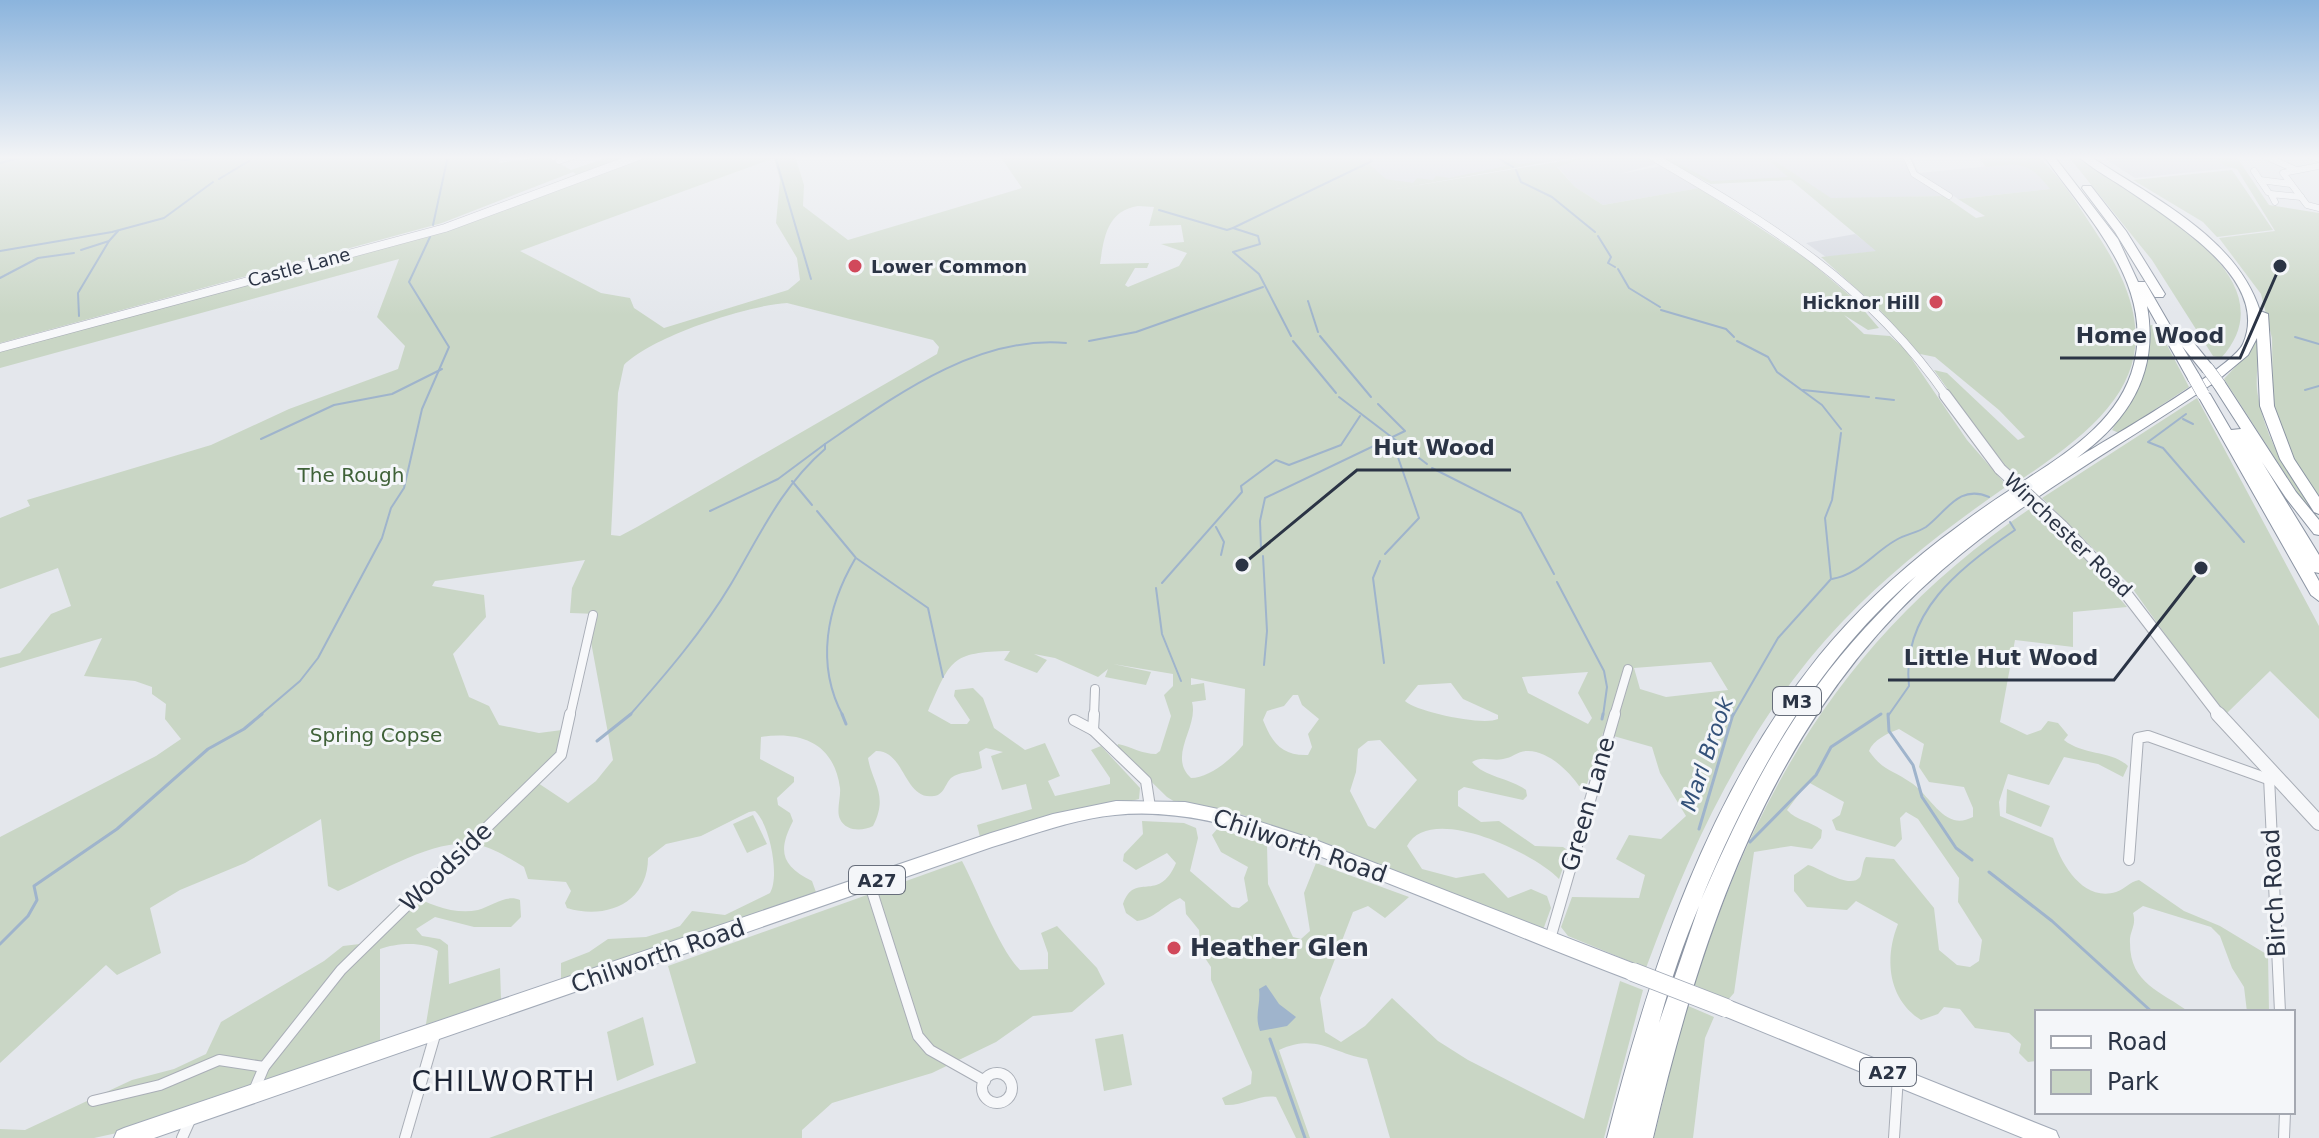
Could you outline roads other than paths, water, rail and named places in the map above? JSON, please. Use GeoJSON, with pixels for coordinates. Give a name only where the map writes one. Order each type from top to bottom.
{"type":"FeatureCollection","features":[{"type":"Feature","properties":{"kind":"highway","name":"M3"},"geometry":{"type":"LineString","coordinates":[[2089,209],[2201,373],[2319,568]]}},
{"type":"Feature","properties":{"kind":"highway","name":"M3"},"geometry":{"type":"LineString","coordinates":[[2102,209],[2120,231],[2201,373]]}},
{"type":"Feature","properties":{"kind":"highway","name":"M3"},"geometry":{"type":"LineString","coordinates":[[2161,209],[2201,236],[2231,266],[2248,293],[2257,301],[2264,323],[2263,379],[2275,429],[2287,459],[2319,509]]}},
{"type":"Feature","properties":{"kind":"highway","name":"M3"},"geometry":{"type":"LineString","coordinates":[[1619,1138],[1664,969],[1698,883],[1739,796],[1803,692],[1839,645],[1903,579],[1983,516],[2088,443],[2114,417],[2129,396],[2143,358],[2145,328],[2132,281],[2112,239]]}},
{"type":"Feature","properties":{"kind":"highway","name":"M3"},"geometry":{"type":"LineString","coordinates":[[1641,1138],[1682,976],[1729,855],[1806,712],[1895,604],[1935,567],[2021,503],[2223,371],[2242,354],[2254,326],[2248,293]]}},
{"type":"Feature","properties":{"kind":"highway","name":"M3"},"geometry":{"type":"LineString","coordinates":[[2211,389],[2319,530]]}},
{"type":"Feature","properties":{"kind":"highway","name":"M3"},"geometry":{"type":"LineString","coordinates":[[2211,389],[2288,543],[2319,595]]}},
{"type":"Feature","properties":{"kind":"highway","name":"M3"},"geometry":{"type":"LineString","coordinates":[[2288,543],[2302,582],[2319,609]]}},
{"type":"Feature","properties":{"kind":"main road","name":"Chilworth Road"},"geometry":{"type":"LineString","coordinates":[[124,1138],[1053,821],[1095,811],[1150,807],[1198,812],[1268,830],[1726,1008],[2049,1138]]}},
{"type":"Feature","properties":{"kind":"street","name":"Castle Lane"},"geometry":{"type":"LineString","coordinates":[[0,348],[445,228],[496,209]]}},
{"type":"Feature","properties":{"kind":"street","name":"Winchester Road"},"geometry":{"type":"LineString","coordinates":[[1740,209],[1771,228],[1872,307],[1913,349],[1973,437],[2000,469],[2122,586],[2216,712],[2270,777],[2319,823]]}},
{"type":"Feature","properties":{"kind":"street","name":"Woodside"},"geometry":{"type":"LineString","coordinates":[[251,1097],[264,1067],[341,970],[561,755],[593,615]]}},
{"type":"Feature","properties":{"kind":"street","name":"Green Lane"},"geometry":{"type":"LineString","coordinates":[[1550,939],[1628,669]]}},
{"type":"Feature","properties":{"kind":"street"},"geometry":{"type":"LineString","coordinates":[[1093,730],[1095,689]]}},
{"type":"Feature","properties":{"kind":"street"},"geometry":{"type":"LineString","coordinates":[[1074,720],[1093,730],[1146,781],[1150,807]]}},
{"type":"Feature","properties":{"kind":"street"},"geometry":{"type":"LineString","coordinates":[[2129,860],[2138,738],[2148,736],[2270,777]]}},
{"type":"Feature","properties":{"kind":"street","name":"Birch Road"},"geometry":{"type":"LineString","coordinates":[[2270,777],[2280,1010]]}},
{"type":"Feature","properties":{"kind":"street"},"geometry":{"type":"LineString","coordinates":[[869,882],[918,1036],[930,1050],[985,1081]]}},
{"type":"Feature","properties":{"kind":"street"},"geometry":{"type":"LineString","coordinates":[[405,1138],[436,1033]]}},
{"type":"Feature","properties":{"kind":"street"},"geometry":{"type":"LineString","coordinates":[[93,1101],[160,1085],[212,1060],[236,1056],[264,1067]]}},
{"type":"Feature","properties":{"kind":"street"},"geometry":{"type":"LineString","coordinates":[[1894,1138],[1898,1076]]}},
{"type":"Feature","properties":{"kind":"street"},"geometry":{"type":"LineString","coordinates":[[2284,1138],[2285,1114]]}},
{"type":"Feature","properties":{"kind":"street"},"geometry":{"type":"LineString","coordinates":[[182,1138],[191,1117]]}},
{"type":"Feature","properties":{"kind":"water"},"geometry":{"type":"Polygon","coordinates":[[[1266,985],[1279,1004],[1296,1017],[1287,1026],[1260,1031],[1259,989],[1266,985]]]}},
{"type":"Feature","properties":{"kind":"waterway"},"geometry":{"type":"LineString","coordinates":[[0,251],[112,232],[164,218],[176,209]]}},
{"type":"Feature","properties":{"kind":"waterway"},"geometry":{"type":"LineString","coordinates":[[433,225],[436,209]]}},
{"type":"Feature","properties":{"kind":"waterway"},"geometry":{"type":"LineString","coordinates":[[791,209],[811,279]]}},
{"type":"Feature","properties":{"kind":"waterway"},"geometry":{"type":"LineString","coordinates":[[1233,228],[1272,209]]}},
{"type":"Feature","properties":{"kind":"waterway","name":"Marl Brook"},"geometry":{"type":"LineString","coordinates":[[1567,209],[1595,232]]}},
{"type":"Feature","properties":{"kind":"waterway"},"geometry":{"type":"LineString","coordinates":[[1159,210],[1227,230],[1233,228]]}},
{"type":"Feature","properties":{"kind":"waterway"},"geometry":{"type":"LineString","coordinates":[[1233,228],[1258,236],[1260,244],[1233,252],[1259,274],[1291,336]]}},
{"type":"Feature","properties":{"kind":"waterway"},"geometry":{"type":"LineString","coordinates":[[109,241],[118,231]]}},
{"type":"Feature","properties":{"kind":"waterway","name":"Marl Brook"},"geometry":{"type":"LineString","coordinates":[[1598,236],[1611,257],[1608,263],[1615,267]]}},
{"type":"Feature","properties":{"kind":"waterway"},"geometry":{"type":"LineString","coordinates":[[430,237],[409,282],[449,347],[439,371]]}},
{"type":"Feature","properties":{"kind":"waterway"},"geometry":{"type":"LineString","coordinates":[[79,316],[78,293],[109,241]]}},
{"type":"Feature","properties":{"kind":"waterway"},"geometry":{"type":"LineString","coordinates":[[81,250],[109,241]]}},
{"type":"Feature","properties":{"kind":"waterway"},"geometry":{"type":"LineString","coordinates":[[0,278],[38,258],[74,253]]}},
{"type":"Feature","properties":{"kind":"waterway","name":"Marl Brook"},"geometry":{"type":"LineString","coordinates":[[1618,269],[1629,288],[1660,307]]}},
{"type":"Feature","properties":{"kind":"waterway"},"geometry":{"type":"LineString","coordinates":[[1089,341],[1136,332],[1263,287]]}},
{"type":"Feature","properties":{"kind":"waterway"},"geometry":{"type":"LineString","coordinates":[[1308,301],[1318,332]]}},
{"type":"Feature","properties":{"kind":"waterway","name":"Marl Brook"},"geometry":{"type":"LineString","coordinates":[[1661,310],[1726,329],[1734,337]]}},
{"type":"Feature","properties":{"kind":"waterway"},"geometry":{"type":"LineString","coordinates":[[1320,336],[1371,397]]}},
{"type":"Feature","properties":{"kind":"waterway"},"geometry":{"type":"LineString","coordinates":[[2295,337],[2319,344]]}},
{"type":"Feature","properties":{"kind":"waterway"},"geometry":{"type":"LineString","coordinates":[[1293,341],[1336,393]]}},
{"type":"Feature","properties":{"kind":"waterway","name":"Marl Brook"},"geometry":{"type":"LineString","coordinates":[[1737,341],[1768,357],[1777,372],[1822,405],[1841,429]]}},
{"type":"Feature","properties":{"kind":"waterway"},"geometry":{"type":"LineString","coordinates":[[825,444],[909,389],[969,359],[1033,343],[1066,343]]}},
{"type":"Feature","properties":{"kind":"waterway"},"geometry":{"type":"LineString","coordinates":[[259,716],[300,681],[318,658],[382,538],[391,508],[404,488],[422,409],[439,371]]}},
{"type":"Feature","properties":{"kind":"waterway"},"geometry":{"type":"LineString","coordinates":[[261,439],[334,405],[392,394],[439,371]]}},
{"type":"Feature","properties":{"kind":"waterway"},"geometry":{"type":"LineString","coordinates":[[2305,390],[2319,386]]}},
{"type":"Feature","properties":{"kind":"waterway"},"geometry":{"type":"LineString","coordinates":[[1803,390],[1869,397]]}},
{"type":"Feature","properties":{"kind":"waterway"},"geometry":{"type":"LineString","coordinates":[[1339,397],[1392,437]]}},
{"type":"Feature","properties":{"kind":"waterway"},"geometry":{"type":"LineString","coordinates":[[1876,398],[1894,400]]}},
{"type":"Feature","properties":{"kind":"waterway"},"geometry":{"type":"LineString","coordinates":[[1378,404],[1405,431],[1392,437]]}},
{"type":"Feature","properties":{"kind":"waterway"},"geometry":{"type":"LineString","coordinates":[[2186,414],[2148,442],[2163,448],[2244,542]]}},
{"type":"Feature","properties":{"kind":"waterway"},"geometry":{"type":"LineString","coordinates":[[1162,583],[1242,492],[1241,486],[1276,460],[1289,465],[1341,445],[1360,416]]}},
{"type":"Feature","properties":{"kind":"waterway"},"geometry":{"type":"LineString","coordinates":[[2183,419],[2193,424]]}},
{"type":"Feature","properties":{"kind":"waterway","name":"Marl Brook"},"geometry":{"type":"LineString","coordinates":[[1733,716],[1778,638],[1831,579],[1825,518],[1832,500],[1841,433]]}},
{"type":"Feature","properties":{"kind":"waterway"},"geometry":{"type":"LineString","coordinates":[[1261,548],[1260,521],[1265,498],[1392,437]]}},
{"type":"Feature","properties":{"kind":"waterway"},"geometry":{"type":"LineString","coordinates":[[1392,437],[1427,464]]}},
{"type":"Feature","properties":{"kind":"waterway"},"geometry":{"type":"LineString","coordinates":[[1385,554],[1419,518],[1392,440]]}},
{"type":"Feature","properties":{"kind":"waterway"},"geometry":{"type":"LineString","coordinates":[[710,511],[778,479],[825,444]]}},
{"type":"Feature","properties":{"kind":"waterway"},"geometry":{"type":"LineString","coordinates":[[793,483],[825,449],[825,444]]}},
{"type":"Feature","properties":{"kind":"waterway"},"geometry":{"type":"LineString","coordinates":[[1432,468],[1521,513],[1554,574]]}},
{"type":"Feature","properties":{"kind":"waterway"},"geometry":{"type":"LineString","coordinates":[[630,715],[708,619],[793,483]]}},
{"type":"Feature","properties":{"kind":"waterway"},"geometry":{"type":"LineString","coordinates":[[793,483],[812,505]]}},
{"type":"Feature","properties":{"kind":"waterway"},"geometry":{"type":"LineString","coordinates":[[1832,579],[1851,573],[1896,540],[1926,527],[1961,497],[1969,494],[1989,497]]}},
{"type":"Feature","properties":{"kind":"waterway"},"geometry":{"type":"LineString","coordinates":[[817,511],[856,558],[928,608],[943,677]]}},
{"type":"Feature","properties":{"kind":"waterway"},"geometry":{"type":"LineString","coordinates":[[1888,716],[1909,686],[1909,660],[1914,636],[1925,614],[1955,576],[2015,530],[2010,522]]}},
{"type":"Feature","properties":{"kind":"waterway"},"geometry":{"type":"LineString","coordinates":[[1216,527],[1224,542],[1221,555]]}},
{"type":"Feature","properties":{"kind":"waterway"},"geometry":{"type":"LineString","coordinates":[[1263,556],[1267,631],[1264,665]]}},
{"type":"Feature","properties":{"kind":"waterway"},"geometry":{"type":"LineString","coordinates":[[843,716],[829,676],[828,636],[837,596],[855,559]]}},
{"type":"Feature","properties":{"kind":"waterway"},"geometry":{"type":"LineString","coordinates":[[1380,561],[1373,578],[1384,663]]}},
{"type":"Feature","properties":{"kind":"waterway"},"geometry":{"type":"LineString","coordinates":[[1557,582],[1604,671],[1607,687],[1603,716]]}},
{"type":"Feature","properties":{"kind":"waterway"},"geometry":{"type":"LineString","coordinates":[[1156,588],[1162,634],[1181,681]]}},
{"type":"Feature","properties":{"kind":"waterway"},"geometry":{"type":"LineString","coordinates":[[0,944],[28,916],[37,900],[34,886],[117,829],[208,749],[244,729],[262,714]]}},
{"type":"Feature","properties":{"kind":"waterway"},"geometry":{"type":"LineString","coordinates":[[842,714],[846,724]]}},
{"type":"Feature","properties":{"kind":"waterway"},"geometry":{"type":"LineString","coordinates":[[1602,719],[1603,714]]}},
{"type":"Feature","properties":{"kind":"waterway","name":"Marl Brook"},"geometry":{"type":"LineString","coordinates":[[1699,829],[1733,714]]}},
{"type":"Feature","properties":{"kind":"waterway"},"geometry":{"type":"LineString","coordinates":[[1750,842],[1816,775],[1831,747],[1881,714],[1878,716]]}},
{"type":"Feature","properties":{"kind":"waterway"},"geometry":{"type":"LineString","coordinates":[[597,741],[630,715]]}},
{"type":"Feature","properties":{"kind":"waterway"},"geometry":{"type":"LineString","coordinates":[[1888,716],[1889,731],[1913,765],[1922,797],[1956,848],[1972,860]]}},
{"type":"Feature","properties":{"kind":"waterway"},"geometry":{"type":"LineString","coordinates":[[1989,872],[2052,921],[2150,1010]]}},
{"type":"Feature","properties":{"kind":"waterway"},"geometry":{"type":"LineString","coordinates":[[1270,1039],[1305,1138]]}},
{"type":"Feature","properties":{"kind":"place","name":"Lower Common"},"geometry":{"type":"Point","coordinates":[855,266]}},
{"type":"Feature","properties":{"kind":"place","name":"Home Wood"},"geometry":{"type":"Point","coordinates":[2280,266]}},
{"type":"Feature","properties":{"kind":"place","name":"Hicknor Hill"},"geometry":{"type":"Point","coordinates":[1936,302]}},
{"type":"Feature","properties":{"kind":"place","name":"Hut Wood"},"geometry":{"type":"Point","coordinates":[1242,565]}},
{"type":"Feature","properties":{"kind":"place","name":"Little Hut Wood"},"geometry":{"type":"Point","coordinates":[2201,568]}},
{"type":"Feature","properties":{"kind":"place","name":"Heather Glen"},"geometry":{"type":"Point","coordinates":[1174,948]}},
{"type":"Feature","properties":{"kind":"district","name":"CHILWORTH"},"geometry":{"type":"Point","coordinates":[504,1081]}},
{"type":"Feature","properties":{"kind":"park label","name":"The Rough"},"geometry":{"type":"Point","coordinates":[351,475]}},
{"type":"Feature","properties":{"kind":"park label","name":"Spring Copse"},"geometry":{"type":"Point","coordinates":[376,735]}}]}
